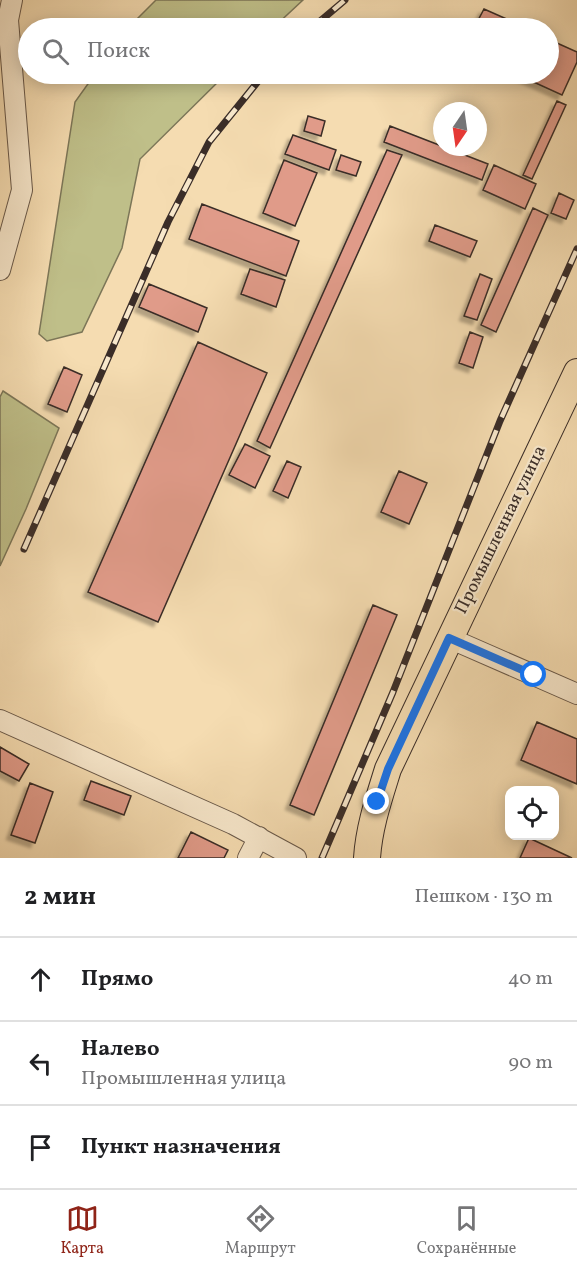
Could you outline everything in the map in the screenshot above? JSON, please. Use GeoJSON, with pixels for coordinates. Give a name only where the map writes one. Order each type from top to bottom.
{"type":"FeatureCollection","features":[{"type":"Feature","properties":{"kind":"main road","name":"Промышленная улица"},"geometry":{"type":"LineString","coordinates":[[367,858],[368,840],[388,769],[577,372]]}},
{"type":"Feature","properties":{"kind":"street"},"geometry":{"type":"LineString","coordinates":[[0,270],[22,190],[8,20],[12,0]]}},
{"type":"Feature","properties":{"kind":"street"},"geometry":{"type":"LineString","coordinates":[[449,638],[577,694]]}},
{"type":"Feature","properties":{"kind":"street"},"geometry":{"type":"LineString","coordinates":[[0,720],[233,824],[296,858]]}},
{"type":"Feature","properties":{"kind":"street"},"geometry":{"type":"LineString","coordinates":[[248,858],[259,837]]}},
{"type":"Feature","properties":{"kind":"green space"},"geometry":{"type":"Polygon","coordinates":[[[156,0],[303,0],[284,18],[138,18],[156,0]]]}},
{"type":"Feature","properties":{"kind":"green space"},"geometry":{"type":"Polygon","coordinates":[[[88,84],[216,84],[140,159],[122,248],[82,332],[47,341],[39,334],[75,102],[88,84]]]}},
{"type":"Feature","properties":{"kind":"green space"},"geometry":{"type":"Polygon","coordinates":[[[3,391],[59,428],[0,566],[0,397],[3,391]]]}},
{"type":"Feature","properties":{"kind":"building"},"geometry":{"type":"Polygon","coordinates":[[[484,9],[504,18],[479,18],[484,9]]]}},
{"type":"Feature","properties":{"kind":"building"},"geometry":{"type":"Polygon","coordinates":[[[559,44],[577,52],[577,62],[562,95],[538,84],[559,84],[559,44]]]}},
{"type":"Feature","properties":{"kind":"building"},"geometry":{"type":"Polygon","coordinates":[[[557,101],[566,105],[532,179],[523,175],[557,101]]]}},
{"type":"Feature","properties":{"kind":"building"},"geometry":{"type":"Polygon","coordinates":[[[308,116],[325,121],[321,136],[304,131],[308,116]]]}},
{"type":"Feature","properties":{"kind":"building"},"geometry":{"type":"Polygon","coordinates":[[[390,126],[433,143],[433,156],[467,156],[488,164],[482,180],[384,142],[390,126]]]}},
{"type":"Feature","properties":{"kind":"building"},"geometry":{"type":"Polygon","coordinates":[[[293,135],[336,150],[329,170],[285,154],[293,135]]]}},
{"type":"Feature","properties":{"kind":"building"},"geometry":{"type":"Polygon","coordinates":[[[387,150],[402,155],[270,448],[257,441],[387,150]]]}},
{"type":"Feature","properties":{"kind":"building"},"geometry":{"type":"Polygon","coordinates":[[[341,155],[361,162],[356,176],[336,170],[341,155]]]}},
{"type":"Feature","properties":{"kind":"building"},"geometry":{"type":"Polygon","coordinates":[[[284,160],[317,173],[295,226],[263,213],[284,160]]]}},
{"type":"Feature","properties":{"kind":"building"},"geometry":{"type":"Polygon","coordinates":[[[494,165],[536,184],[525,209],[483,190],[494,165]]]}},
{"type":"Feature","properties":{"kind":"building"},"geometry":{"type":"Polygon","coordinates":[[[559,193],[574,200],[566,219],[551,213],[559,193]]]}},
{"type":"Feature","properties":{"kind":"building"},"geometry":{"type":"Polygon","coordinates":[[[202,204],[299,241],[286,276],[189,239],[202,204]]]}},
{"type":"Feature","properties":{"kind":"building"},"geometry":{"type":"Polygon","coordinates":[[[533,208],[548,215],[496,332],[481,325],[533,208]]]}},
{"type":"Feature","properties":{"kind":"building"},"geometry":{"type":"Polygon","coordinates":[[[435,225],[477,241],[470,257],[429,241],[435,225]]]}},
{"type":"Feature","properties":{"kind":"building"},"geometry":{"type":"Polygon","coordinates":[[[250,269],[285,280],[276,307],[241,294],[250,269]]]}},
{"type":"Feature","properties":{"kind":"building"},"geometry":{"type":"Polygon","coordinates":[[[480,274],[492,279],[477,320],[464,316],[480,274]]]}},
{"type":"Feature","properties":{"kind":"building"},"geometry":{"type":"Polygon","coordinates":[[[149,284],[207,308],[198,332],[139,307],[149,284]]]}},
{"type":"Feature","properties":{"kind":"building"},"geometry":{"type":"Polygon","coordinates":[[[470,332],[483,337],[473,368],[459,363],[470,332]]]}},
{"type":"Feature","properties":{"kind":"building"},"geometry":{"type":"Polygon","coordinates":[[[198,342],[267,373],[158,622],[88,592],[198,342]]]}},
{"type":"Feature","properties":{"kind":"building"},"geometry":{"type":"Polygon","coordinates":[[[64,367],[82,375],[67,412],[48,404],[64,367]]]}},
{"type":"Feature","properties":{"kind":"building"},"geometry":{"type":"Polygon","coordinates":[[[245,444],[270,456],[255,488],[229,475],[245,444]]]}},
{"type":"Feature","properties":{"kind":"building"},"geometry":{"type":"Polygon","coordinates":[[[287,461],[301,467],[288,498],[273,491],[287,461]]]}},
{"type":"Feature","properties":{"kind":"building"},"geometry":{"type":"Polygon","coordinates":[[[399,471],[427,483],[409,524],[381,512],[399,471]]]}},
{"type":"Feature","properties":{"kind":"building"},"geometry":{"type":"Polygon","coordinates":[[[373,605],[397,615],[314,815],[290,805],[373,605]]]}},
{"type":"Feature","properties":{"kind":"building"},"geometry":{"type":"Polygon","coordinates":[[[537,722],[577,739],[577,784],[521,760],[537,722]]]}},
{"type":"Feature","properties":{"kind":"building"},"geometry":{"type":"Polygon","coordinates":[[[0,747],[29,764],[19,781],[0,771],[0,747]]]}},
{"type":"Feature","properties":{"kind":"building"},"geometry":{"type":"Polygon","coordinates":[[[91,781],[131,796],[124,815],[84,800],[91,781]]]}},
{"type":"Feature","properties":{"kind":"building"},"geometry":{"type":"Polygon","coordinates":[[[30,783],[53,792],[35,843],[11,835],[30,783]]]}},
{"type":"Feature","properties":{"kind":"building"},"geometry":{"type":"Polygon","coordinates":[[[191,832],[228,850],[224,858],[178,858],[191,832]]]}},
{"type":"Feature","properties":{"kind":"building"},"geometry":{"type":"Polygon","coordinates":[[[528,840],[533,840],[572,858],[520,858],[528,840]]]}},
{"type":"Feature","properties":{"kind":"railway"},"geometry":{"type":"LineString","coordinates":[[324,18],[345,0]]}},
{"type":"Feature","properties":{"kind":"railway"},"geometry":{"type":"LineString","coordinates":[[24,549],[168,222],[209,142],[256,84]]}},
{"type":"Feature","properties":{"kind":"railway"},"geometry":{"type":"LineString","coordinates":[[322,858],[393,692],[500,421],[577,249]]}},
{"type":"Feature","properties":{"kind":"route"},"geometry":{"type":"LineString","coordinates":[[377,802],[388,769],[449,638],[534,675]]}}]}
